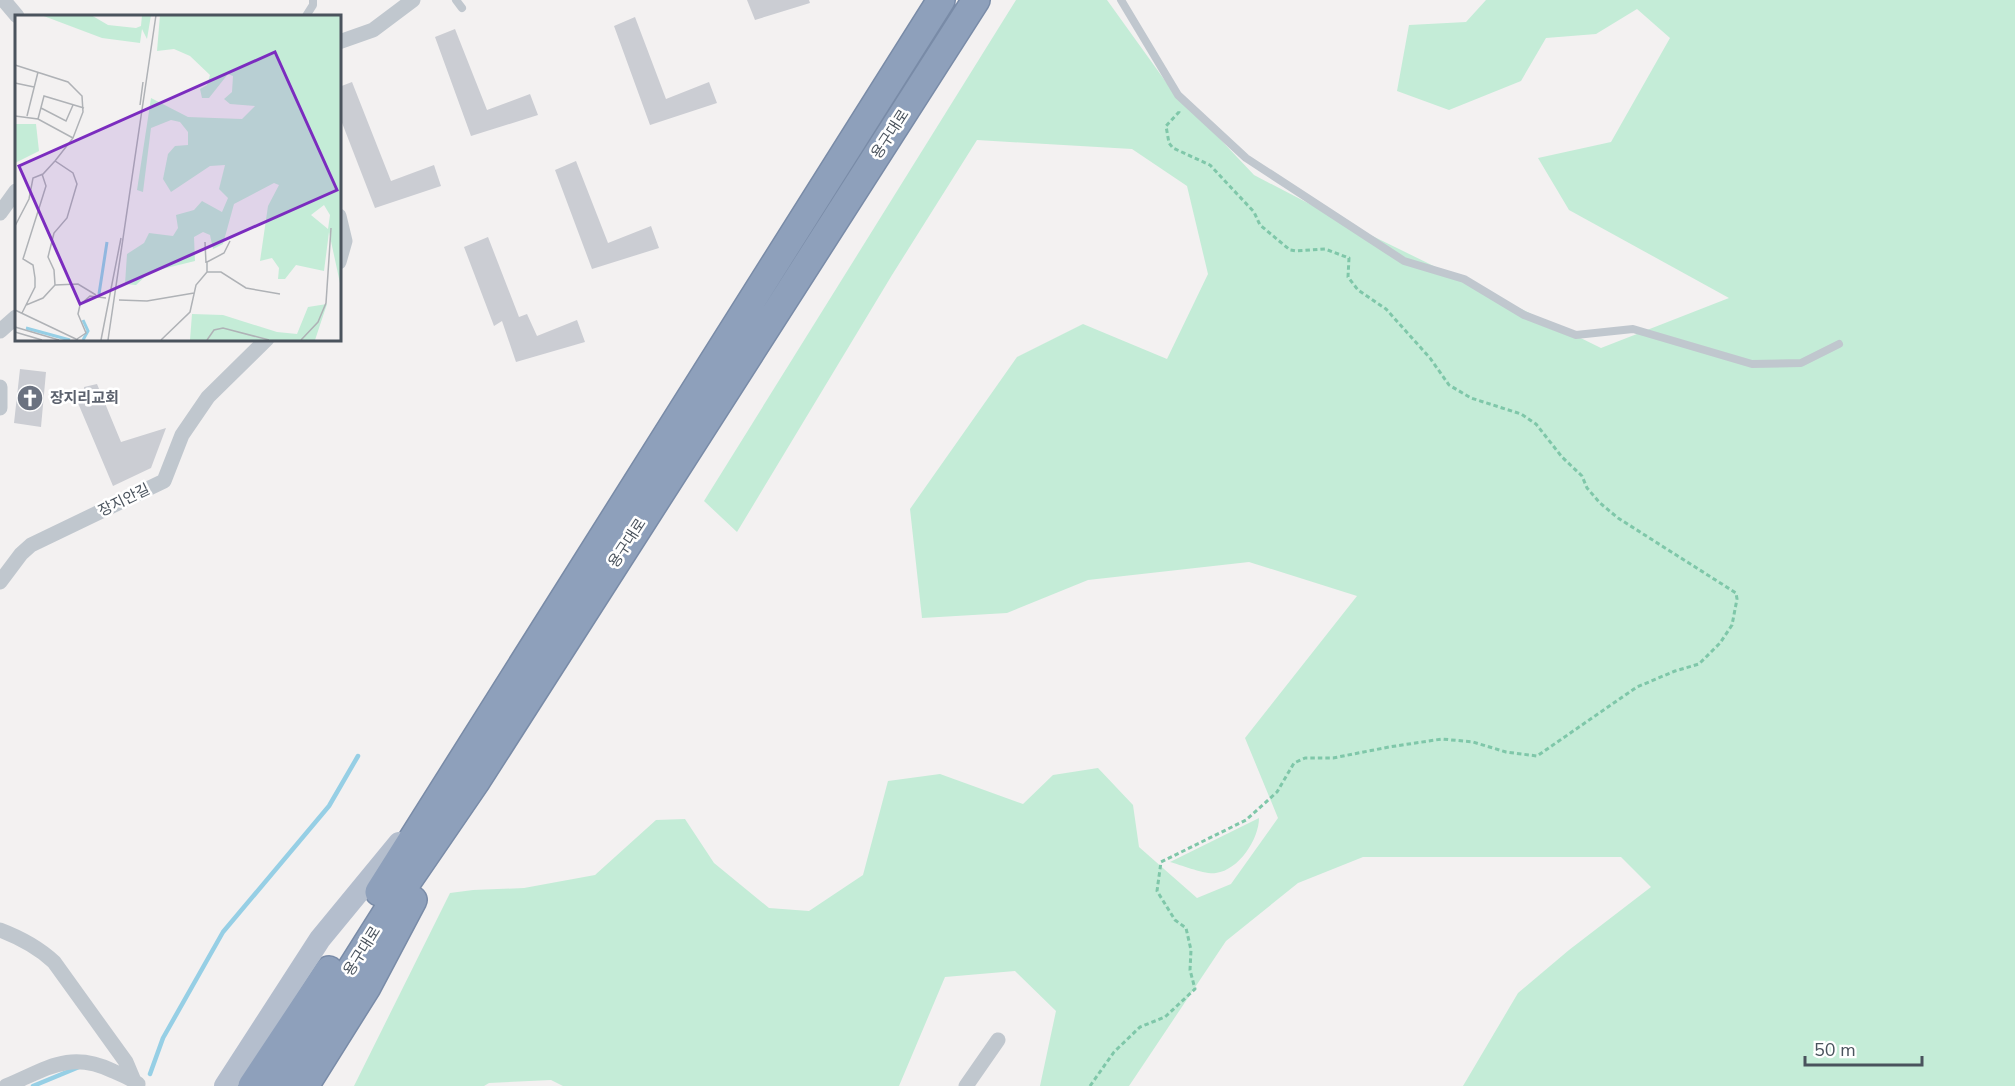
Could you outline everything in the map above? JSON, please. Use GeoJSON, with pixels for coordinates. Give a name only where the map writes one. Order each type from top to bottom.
{"type":"FeatureCollection","features":[{"type":"Feature","properties":{"kind":"highway","name":"용구대로"},"geometry":{"type":"LineString","coordinates":[[277,1086],[388,910],[467,776],[941,0]]}},
{"type":"Feature","properties":{"kind":"highway","name":"용구대로"},"geometry":{"type":"LineString","coordinates":[[252,1086],[467,776],[976,0]]}},
{"type":"Feature","properties":{"kind":"highway"},"geometry":{"type":"LineString","coordinates":[[306,1086],[368,987],[467,776]]}},
{"type":"Feature","properties":{"kind":"main road"},"geometry":{"type":"LineString","coordinates":[[225,1086],[320,939],[467,776]]}},
{"type":"Feature","properties":{"kind":"street"},"geometry":{"type":"LineString","coordinates":[[340,42],[373,30],[413,0]]}},
{"type":"Feature","properties":{"kind":"street"},"geometry":{"type":"LineString","coordinates":[[6,3],[16,15]]}},
{"type":"Feature","properties":{"kind":"street"},"geometry":{"type":"LineString","coordinates":[[0,213],[15,192]]}},
{"type":"Feature","properties":{"kind":"street"},"geometry":{"type":"LineString","coordinates":[[340,220],[345,241],[340,258]]}},
{"type":"Feature","properties":{"kind":"street"},"geometry":{"type":"LineString","coordinates":[[0,331],[15,318]]}},
{"type":"Feature","properties":{"kind":"street","name":"장지안길"},"geometry":{"type":"LineString","coordinates":[[0,582],[21,554],[31,545],[164,481],[182,435],[208,397],[266,340]]}},
{"type":"Feature","properties":{"kind":"street"},"geometry":{"type":"LineString","coordinates":[[0,387],[0,408]]}},
{"type":"Feature","properties":{"kind":"street"},"geometry":{"type":"LineString","coordinates":[[0,930],[30,943],[54,962],[126,1062],[137,1083]]}},
{"type":"Feature","properties":{"kind":"street"},"geometry":{"type":"LineString","coordinates":[[966,1086],[998,1040]]}},
{"type":"Feature","properties":{"kind":"street"},"geometry":{"type":"LineString","coordinates":[[6,1086],[68,1061],[85,1061],[102,1066],[137,1083]]}},
{"type":"Feature","properties":{"kind":"lane"},"geometry":{"type":"LineString","coordinates":[[307,15],[313,5],[313,0]]}},
{"type":"Feature","properties":{"kind":"lane"},"geometry":{"type":"LineString","coordinates":[[456,0],[462,8]]}},
{"type":"Feature","properties":{"kind":"lane"},"geometry":{"type":"LineString","coordinates":[[1121,0],[1178,95],[1246,158],[1404,261],[1464,279],[1524,315],[1575,335],[1633,329],[1752,364],[1801,363],[1839,344]]}},
{"type":"Feature","properties":{"kind":"path"},"geometry":{"type":"LineString","coordinates":[[1090,1086],[1114,1052],[1140,1027],[1165,1017],[1195,989],[1190,969],[1191,950],[1185,928],[1175,920],[1157,891],[1161,862],[1246,820],[1277,792],[1294,763],[1305,758],[1334,758],[1442,739],[1473,742],[1506,752],[1537,756],[1637,687],[1699,664],[1720,643],[1732,625],[1737,599],[1736,593],[1719,581],[1651,541],[1606,508],[1587,488],[1582,476],[1562,457],[1536,424],[1521,414],[1471,398],[1449,385],[1430,358],[1394,317],[1358,290],[1348,277],[1349,258],[1325,249],[1296,252],[1290,250],[1260,225],[1254,212],[1210,165],[1173,148],[1169,143],[1166,126],[1179,112],[1178,95]]}},
{"type":"Feature","properties":{"kind":"green space"},"geometry":{"type":"Polygon","coordinates":[[[1016,0],[1107,0],[1166,82],[1254,175],[1348,224],[1601,348],[1729,298],[1569,210],[1538,158],[1611,142],[1670,38],[1637,9],[1596,34],[1546,38],[1521,81],[1449,110],[1397,91],[1409,25],[1466,22],[1486,0],[2015,0],[2015,1086],[1463,1086],[1518,993],[1569,950],[1651,887],[1621,857],[1363,857],[1298,883],[1226,941],[1129,1086],[1040,1086],[1056,1011],[1015,971],[945,977],[899,1086],[563,1086],[551,1080],[489,1083],[484,1086],[354,1086],[450,893],[524,888],[595,875],[656,820],[685,819],[714,863],[769,908],[809,911],[863,875],[888,781],[940,774],[1023,804],[1053,775],[1098,768],[1133,805],[1139,847],[1197,898],[1231,884],[1278,818],[1245,738],[1357,596],[1249,562],[1088,580],[1007,613],[922,618],[910,509],[1017,357],[1083,324],[1167,359],[1208,274],[1187,186],[1132,149],[977,140],[892,275],[737,532],[704,501],[1016,0]]]}},
{"type":"Feature","properties":{"kind":"green space"},"geometry":{"type":"Polygon","coordinates":[[[1259,818],[1256,835],[1246,852],[1240,860],[1224,871],[1206,873],[1170,862],[1259,818]]]}},
{"type":"Feature","properties":{"kind":"building"},"geometry":{"type":"Polygon","coordinates":[[[747,0],[809,0],[810,3],[755,20],[747,0]]]}},
{"type":"Feature","properties":{"kind":"building"},"geometry":{"type":"Polygon","coordinates":[[[635,17],[666,99],[709,82],[717,103],[650,125],[614,26],[635,17]]]}},
{"type":"Feature","properties":{"kind":"building"},"geometry":{"type":"Polygon","coordinates":[[[455,29],[487,110],[530,94],[538,115],[471,136],[435,37],[455,29]]]}},
{"type":"Feature","properties":{"kind":"building"},"geometry":{"type":"Polygon","coordinates":[[[352,82],[391,181],[434,165],[441,186],[375,208],[340,118],[340,87],[352,82]]]}},
{"type":"Feature","properties":{"kind":"building"},"geometry":{"type":"Polygon","coordinates":[[[576,161],[608,243],[651,226],[659,248],[592,269],[555,170],[576,161]]]}},
{"type":"Feature","properties":{"kind":"building"},"geometry":{"type":"Polygon","coordinates":[[[488,237],[519,317],[527,314],[537,336],[577,320],[585,342],[516,362],[502,321],[494,326],[464,247],[488,237]]]}},
{"type":"Feature","properties":{"kind":"building","name":"장지리교회"},"geometry":{"type":"Polygon","coordinates":[[[20,369],[46,372],[41,427],[14,423],[20,369]]]}},
{"type":"Feature","properties":{"kind":"building"},"geometry":{"type":"Polygon","coordinates":[[[97,384],[121,442],[166,428],[151,468],[113,486],[75,396],[85,393],[84,387],[97,384]]]}},
{"type":"Feature","properties":{"kind":"waterway"},"geometry":{"type":"LineString","coordinates":[[150,1074],[163,1038],[223,932],[329,806],[358,756]]}},
{"type":"Feature","properties":{"kind":"waterway"},"geometry":{"type":"LineString","coordinates":[[33,1086],[79,1067]]}},
{"type":"Feature","properties":{"kind":"place","name":"장지리교회"},"geometry":{"type":"Point","coordinates":[30,398]}}]}
